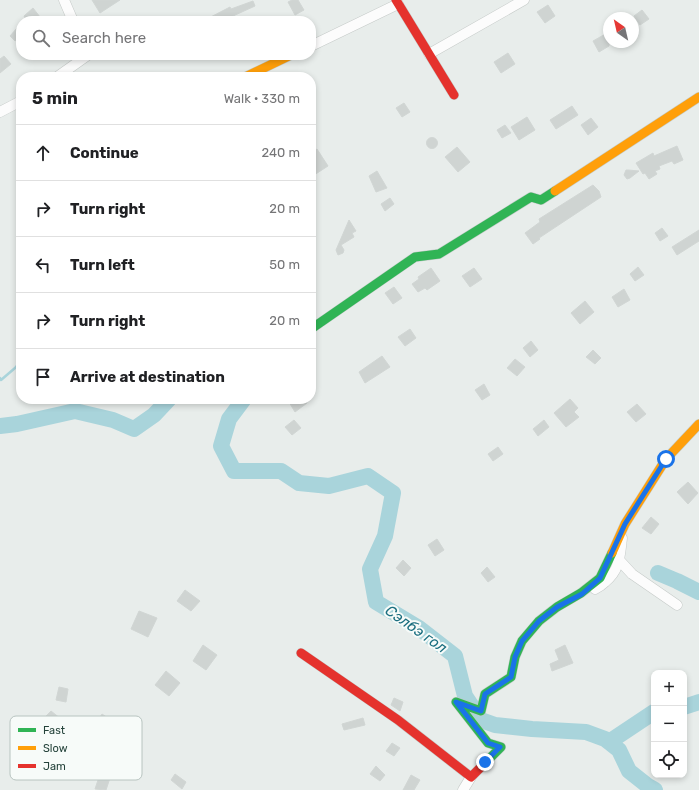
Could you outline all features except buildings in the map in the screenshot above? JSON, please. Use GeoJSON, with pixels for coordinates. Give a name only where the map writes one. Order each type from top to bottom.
{"type":"FeatureCollection","features":[{"type":"Feature","properties":{"kind":"street"},"geometry":{"type":"LineString","coordinates":[[64,0],[71,16]]}},
{"type":"Feature","properties":{"kind":"street"},"geometry":{"type":"LineString","coordinates":[[429,54],[524,0]]}},
{"type":"Feature","properties":{"kind":"street"},"geometry":{"type":"LineString","coordinates":[[316,43],[397,2],[454,95]]}},
{"type":"Feature","properties":{"kind":"street"},"geometry":{"type":"LineString","coordinates":[[64,72],[81,60]]}},
{"type":"Feature","properties":{"kind":"street"},"geometry":{"type":"LineString","coordinates":[[255,72],[281,60]]}},
{"type":"Feature","properties":{"kind":"street"},"geometry":{"type":"LineString","coordinates":[[316,326],[415,257],[439,254],[531,197],[542,200],[699,97]]}},
{"type":"Feature","properties":{"kind":"street"},"geometry":{"type":"LineString","coordinates":[[0,112],[16,104]]}},
{"type":"Feature","properties":{"kind":"street"},"geometry":{"type":"LineString","coordinates":[[582,594],[600,578],[625,524],[666,459],[699,424]]}},
{"type":"Feature","properties":{"kind":"street"},"geometry":{"type":"LineString","coordinates":[[463,790],[471,777],[500,747],[488,743],[456,702],[481,711],[485,694],[511,677],[515,657],[522,641],[539,621],[557,607],[582,594],[598,588],[608,580],[617,568],[620,561],[625,524]]}},
{"type":"Feature","properties":{"kind":"street"},"geometry":{"type":"LineString","coordinates":[[620,561],[627,570],[639,580],[677,605]]}},
{"type":"Feature","properties":{"kind":"street"},"geometry":{"type":"LineString","coordinates":[[301,653],[398,720],[471,777]]}},
{"type":"Feature","properties":{"kind":"waterway"},"geometry":{"type":"LineString","coordinates":[[0,378],[1,380],[16,367]]}},
{"type":"Feature","properties":{"kind":"waterway","name":"Сэлбэ гол"},"geometry":{"type":"LineString","coordinates":[[0,426],[17,424],[75,411],[113,420],[134,429],[154,415],[164,404]]}},
{"type":"Feature","properties":{"kind":"waterway","name":"Сэлбэ гол"},"geometry":{"type":"LineString","coordinates":[[240,404],[229,419],[221,446],[234,471],[281,471],[299,483],[329,486],[368,476],[393,493],[385,536],[370,569],[376,602],[419,628],[455,656],[465,696],[481,720],[495,725],[586,732],[605,739],[619,750],[629,771],[655,790]]}},
{"type":"Feature","properties":{"kind":"waterway"},"geometry":{"type":"LineString","coordinates":[[658,573],[699,592]]}},
{"type":"Feature","properties":{"kind":"waterway"},"geometry":{"type":"LineString","coordinates":[[687,706],[699,702]]}},
{"type":"Feature","properties":{"kind":"waterway"},"geometry":{"type":"LineString","coordinates":[[609,742],[651,714]]}},
{"type":"Feature","properties":{"kind":"traffic: fast"},"geometry":{"type":"LineString","coordinates":[[316,326],[415,257],[439,254],[531,197],[541,200],[555,191]]}},
{"type":"Feature","properties":{"kind":"traffic: fast"},"geometry":{"type":"LineString","coordinates":[[487,761],[501,747],[488,743],[456,702],[481,711],[485,694],[511,677],[515,657],[522,641],[539,621],[557,607],[581,593],[600,578],[612,553]]}},
{"type":"Feature","properties":{"kind":"traffic: slow"},"geometry":{"type":"LineString","coordinates":[[255,72],[281,60]]}},
{"type":"Feature","properties":{"kind":"traffic: slow"},"geometry":{"type":"LineString","coordinates":[[555,191],[699,97]]}},
{"type":"Feature","properties":{"kind":"traffic: slow"},"geometry":{"type":"LineString","coordinates":[[612,553],[625,524],[666,459],[699,424]]}},
{"type":"Feature","properties":{"kind":"traffic: jam"},"geometry":{"type":"LineString","coordinates":[[396,0],[454,95]]}},
{"type":"Feature","properties":{"kind":"traffic: jam"},"geometry":{"type":"LineString","coordinates":[[301,653],[398,720],[471,777],[487,761]]}},
{"type":"Feature","properties":{"kind":"route"},"geometry":{"type":"LineString","coordinates":[[485,762],[500,747],[488,743],[456,702],[481,711],[485,694],[511,677],[515,657],[522,641],[539,621],[557,607],[582,594],[600,578],[625,524],[666,459]]}}]}
